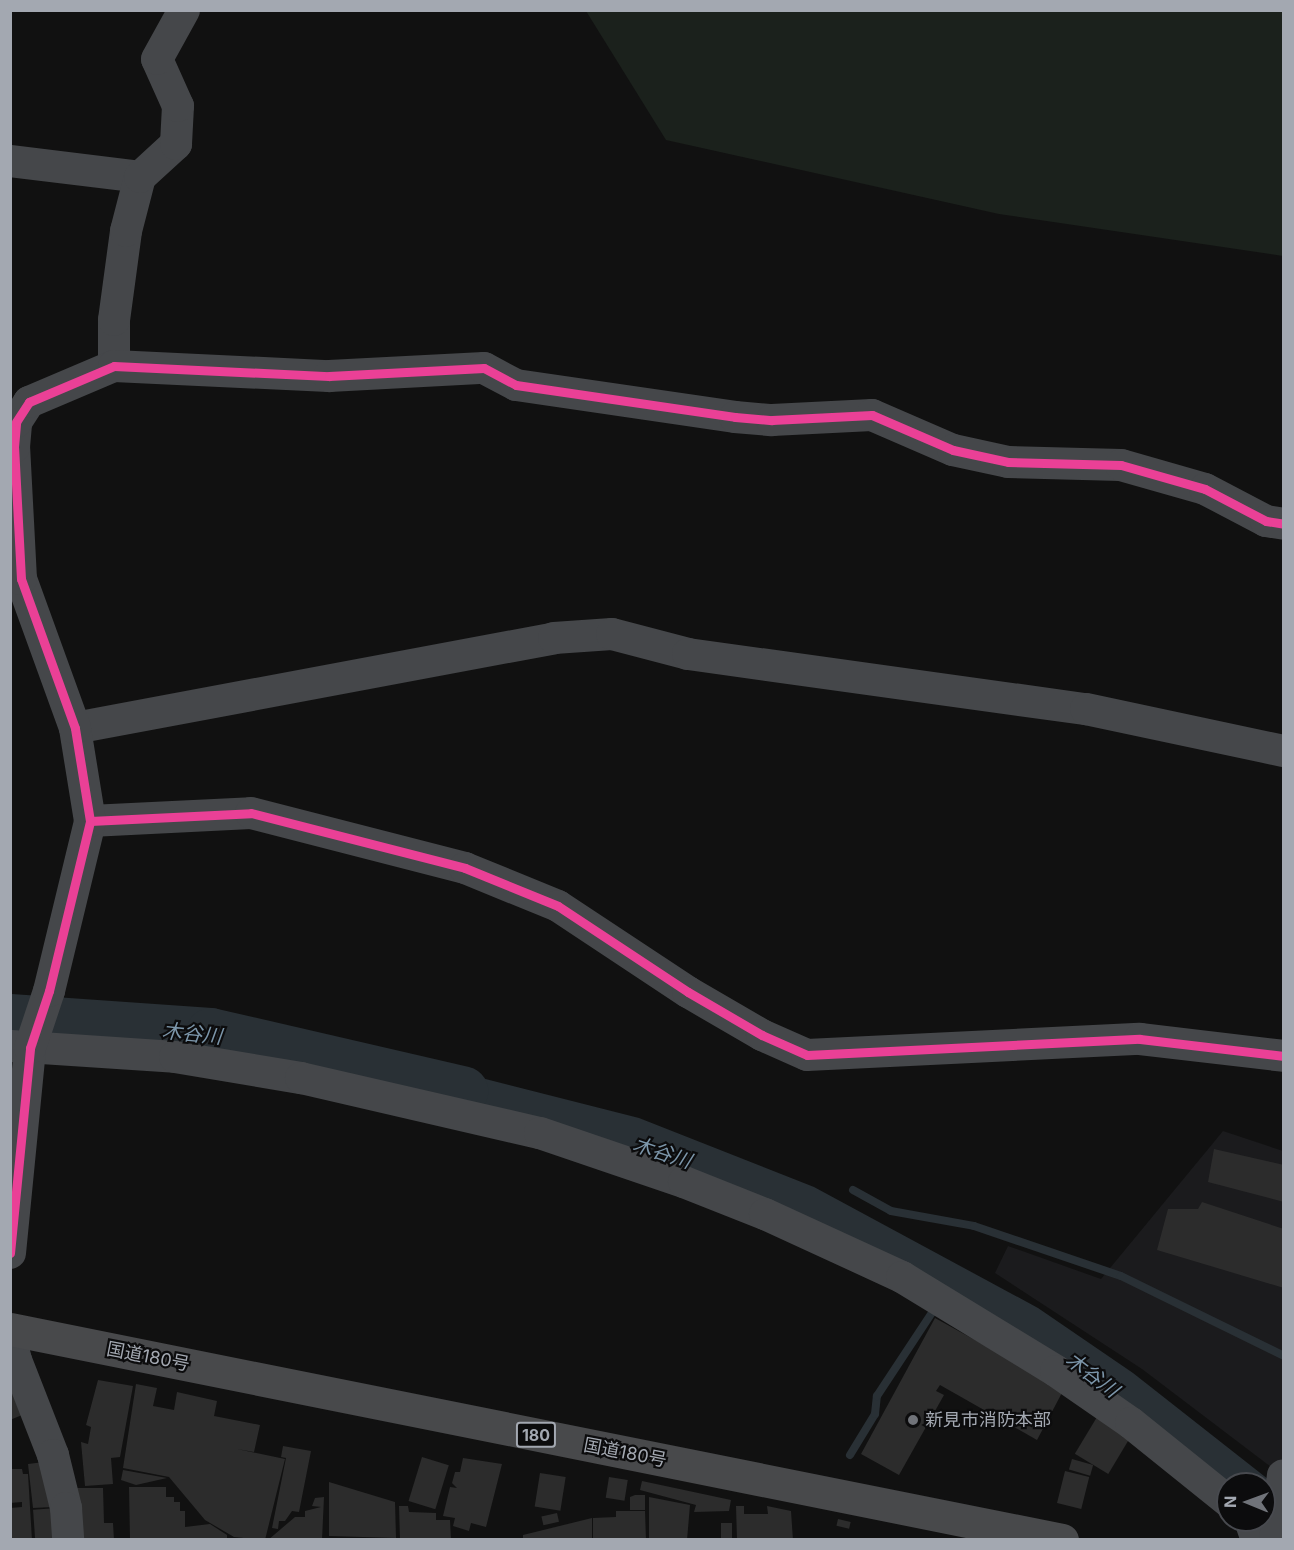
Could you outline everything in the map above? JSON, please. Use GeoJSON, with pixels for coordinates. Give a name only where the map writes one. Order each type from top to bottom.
{"type":"FeatureCollection","features":[{"type":"Feature","properties":{"kind":"highway","name":"国道180号"},"geometry":{"type":"LineString","coordinates":[[10,1329],[1037,1537]]}},
{"type":"Feature","properties":{"kind":"street"},"geometry":{"type":"LineString","coordinates":[[114,366],[114,320],[126,231],[140,177],[176,144],[178,106],[157,59],[184,10]]}},
{"type":"Feature","properties":{"kind":"street"},"geometry":{"type":"LineString","coordinates":[[10,161],[140,177]]}},
{"type":"Feature","properties":{"kind":"street"},"geometry":{"type":"LineString","coordinates":[[10,1253],[20,1047],[49,991],[90,821],[75,728],[16,581],[13,422],[29,402],[114,366],[329,376],[484,368],[516,385],[735,417],[772,420],[872,415],[953,450],[1008,462],[1121,465],[1205,489],[1266,521],[1284,524]]}},
{"type":"Feature","properties":{"kind":"street"},"geometry":{"type":"LineString","coordinates":[[75,728],[554,638],[612,634],[688,654],[1086,709],[1284,751]]}},
{"type":"Feature","properties":{"kind":"street"},"geometry":{"type":"LineString","coordinates":[[90,821],[251,813],[465,868],[558,906],[688,992],[762,1035],[807,1055],[1140,1039],[1284,1056]]}},
{"type":"Feature","properties":{"kind":"street"},"geometry":{"type":"LineString","coordinates":[[20,1047],[175,1058],[312,1080],[540,1133],[684,1182],[765,1214],[902,1277],[1065,1377],[1131,1423],[1216,1491]]}},
{"type":"Feature","properties":{"kind":"street"},"geometry":{"type":"LineString","coordinates":[[10,1336],[16,1360],[53,1455],[66,1508],[68,1539]]}},
{"type":"Feature","properties":{"kind":"street"},"geometry":{"type":"LineString","coordinates":[[1276,1496],[1283,1475]]}},
{"type":"Feature","properties":{"kind":"shaded area"},"geometry":{"type":"Polygon","coordinates":[[[586,11],[1283,11],[1283,256],[999,214],[666,140],[586,11]]]}},
{"type":"Feature","properties":{"kind":"shaded area"},"geometry":{"type":"Polygon","coordinates":[[[1223,1131],[1283,1151],[1283,1476],[1142,1369],[995,1273],[1008,1246],[1101,1279],[1223,1131]]]}},
{"type":"Feature","properties":{"kind":"water"},"geometry":{"type":"Polygon","coordinates":[[[403,1058],[639,1118],[814,1187],[1038,1308],[1133,1373],[1259,1472],[1216,1472],[1216,1476],[904,1272],[392,1093],[403,1058]]]}},
{"type":"Feature","properties":{"kind":"water"},"geometry":{"type":"Polygon","coordinates":[[[1276,1485],[1283,1491],[1276,1502],[1276,1485]]]}},
{"type":"Feature","properties":{"kind":"building"},"geometry":{"type":"Polygon","coordinates":[[[1214,1149],[1284,1165],[1284,1202],[1208,1182],[1214,1149]]]}},
{"type":"Feature","properties":{"kind":"building"},"geometry":{"type":"Polygon","coordinates":[[[1202,1202],[1284,1229],[1284,1288],[1157,1250],[1168,1209],[1198,1209],[1202,1202]]]}},
{"type":"Feature","properties":{"kind":"building"},"geometry":{"type":"Polygon","coordinates":[[[935,1318],[1064,1389],[1037,1440],[940,1385],[936,1391],[944,1395],[899,1475],[861,1454],[935,1318]]]}},
{"type":"Feature","properties":{"kind":"building"},"geometry":{"type":"Polygon","coordinates":[[[98,1380],[133,1386],[120,1457],[111,1458],[113,1484],[85,1486],[81,1442],[88,1444],[91,1427],[86,1425],[98,1380]]]}},
{"type":"Feature","properties":{"kind":"building"},"geometry":{"type":"Polygon","coordinates":[[[136,1384],[157,1388],[153,1406],[174,1410],[177,1392],[217,1401],[214,1416],[260,1425],[254,1452],[237,1449],[285,1459],[265,1540],[234,1537],[205,1520],[169,1477],[123,1468],[136,1384]]]}},
{"type":"Feature","properties":{"kind":"building"},"geometry":{"type":"Polygon","coordinates":[[[10,1388],[22,1415],[10,1420],[10,1388]]]}},
{"type":"Feature","properties":{"kind":"building"},"geometry":{"type":"Polygon","coordinates":[[[1097,1417],[1130,1437],[1108,1474],[1075,1454],[1097,1417]]]}},
{"type":"Feature","properties":{"kind":"building"},"geometry":{"type":"Polygon","coordinates":[[[283,1446],[311,1451],[299,1512],[292,1511],[285,1521],[279,1521],[278,1529],[272,1528],[286,1458],[281,1457],[283,1446]]]}},
{"type":"Feature","properties":{"kind":"building"},"geometry":{"type":"Polygon","coordinates":[[[422,1457],[449,1465],[435,1509],[409,1501],[422,1457]]]}},
{"type":"Feature","properties":{"kind":"building"},"geometry":{"type":"Polygon","coordinates":[[[463,1458],[502,1464],[486,1527],[471,1523],[469,1531],[453,1526],[455,1518],[443,1516],[450,1487],[457,1488],[452,1483],[455,1472],[460,1472],[463,1458]]]}},
{"type":"Feature","properties":{"kind":"building"},"geometry":{"type":"Polygon","coordinates":[[[1072,1459],[1093,1465],[1090,1476],[1069,1470],[1072,1459]]]}},
{"type":"Feature","properties":{"kind":"building"},"geometry":{"type":"Polygon","coordinates":[[[44,1462],[53,1507],[33,1508],[28,1464],[44,1462]]]}},
{"type":"Feature","properties":{"kind":"building"},"geometry":{"type":"Polygon","coordinates":[[[10,1469],[22,1469],[23,1474],[28,1474],[32,1540],[10,1540],[10,1508],[22,1507],[22,1502],[10,1503],[10,1469]]]}},
{"type":"Feature","properties":{"kind":"building"},"geometry":{"type":"Polygon","coordinates":[[[123,1470],[167,1478],[136,1485],[121,1480],[123,1470]]]}},
{"type":"Feature","properties":{"kind":"building"},"geometry":{"type":"Polygon","coordinates":[[[1065,1471],[1089,1477],[1081,1509],[1057,1503],[1065,1471]]]}},
{"type":"Feature","properties":{"kind":"building"},"geometry":{"type":"Polygon","coordinates":[[[540,1473],[566,1477],[560,1511],[535,1507],[540,1473]]]}},
{"type":"Feature","properties":{"kind":"building"},"geometry":{"type":"Polygon","coordinates":[[[609,1477],[628,1480],[624,1501],[606,1498],[609,1477]]]}},
{"type":"Feature","properties":{"kind":"building"},"geometry":{"type":"Polygon","coordinates":[[[642,1481],[731,1500],[729,1511],[694,1512],[696,1505],[640,1490],[642,1481]]]}},
{"type":"Feature","properties":{"kind":"building"},"geometry":{"type":"Polygon","coordinates":[[[329,1482],[395,1502],[396,1538],[329,1536],[329,1482]]]}},
{"type":"Feature","properties":{"kind":"building"},"geometry":{"type":"Polygon","coordinates":[[[129,1487],[166,1487],[166,1497],[174,1497],[174,1502],[180,1502],[180,1511],[185,1511],[185,1527],[210,1524],[227,1535],[227,1540],[130,1539],[129,1487]]]}},
{"type":"Feature","properties":{"kind":"building"},"geometry":{"type":"Polygon","coordinates":[[[75,1488],[103,1488],[104,1523],[113,1523],[114,1540],[78,1540],[75,1488]]]}},
{"type":"Feature","properties":{"kind":"building"},"geometry":{"type":"Polygon","coordinates":[[[645,1495],[645,1510],[630,1510],[630,1497],[645,1495]]]}},
{"type":"Feature","properties":{"kind":"building"},"geometry":{"type":"Polygon","coordinates":[[[324,1497],[322,1540],[268,1540],[295,1517],[305,1517],[305,1511],[321,1507],[312,1506],[315,1498],[324,1497]]]}},
{"type":"Feature","properties":{"kind":"building"},"geometry":{"type":"Polygon","coordinates":[[[649,1497],[690,1505],[687,1540],[649,1540],[649,1497]]]}},
{"type":"Feature","properties":{"kind":"building"},"geometry":{"type":"Polygon","coordinates":[[[399,1506],[408,1506],[409,1512],[436,1513],[436,1520],[450,1520],[451,1540],[400,1540],[399,1506]]]}},
{"type":"Feature","properties":{"kind":"building"},"geometry":{"type":"Polygon","coordinates":[[[736,1506],[744,1506],[744,1514],[768,1514],[767,1506],[791,1511],[793,1540],[737,1540],[736,1506]]]}},
{"type":"Feature","properties":{"kind":"building"},"geometry":{"type":"Polygon","coordinates":[[[57,1508],[59,1540],[35,1540],[33,1510],[57,1508]]]}},
{"type":"Feature","properties":{"kind":"building"},"geometry":{"type":"Polygon","coordinates":[[[616,1511],[645,1511],[646,1540],[593,1540],[593,1518],[616,1517],[616,1511]]]}},
{"type":"Feature","properties":{"kind":"building"},"geometry":{"type":"Polygon","coordinates":[[[557,1513],[559,1522],[543,1525],[541,1517],[557,1513]]]}},
{"type":"Feature","properties":{"kind":"building"},"geometry":{"type":"Polygon","coordinates":[[[592,1518],[592,1540],[523,1540],[523,1535],[592,1518]]]}},
{"type":"Feature","properties":{"kind":"building"},"geometry":{"type":"Polygon","coordinates":[[[838,1519],[851,1522],[849,1529],[836,1526],[838,1519]]]}},
{"type":"Feature","properties":{"kind":"building"},"geometry":{"type":"Polygon","coordinates":[[[721,1523],[732,1523],[732,1540],[721,1540],[721,1523]]]}},
{"type":"Feature","properties":{"kind":"waterway","name":"木谷川"},"geometry":{"type":"LineString","coordinates":[[10,1019],[211,1033],[463,1091]]}},
{"type":"Feature","properties":{"kind":"waterway"},"geometry":{"type":"LineString","coordinates":[[853,1190],[891,1211],[974,1226],[1121,1276],[1284,1356]]}},
{"type":"Feature","properties":{"kind":"waterway"},"geometry":{"type":"LineString","coordinates":[[850,1455],[875,1414],[877,1396],[933,1311]]}},
{"type":"Feature","properties":{"kind":"cycle path"},"geometry":{"type":"LineString","coordinates":[[10,1253],[30,1048],[49,991],[90,821],[75,728],[21,579],[14,447],[16,422],[29,402],[114,366],[329,376],[484,368],[516,385],[735,417],[772,420],[872,415],[953,450],[1008,462],[1121,465],[1205,489],[1266,521],[1284,524]]}},
{"type":"Feature","properties":{"kind":"cycle path"},"geometry":{"type":"LineString","coordinates":[[90,821],[251,813],[465,868],[558,906],[688,992],[762,1035],[807,1055],[1140,1039],[1284,1056]]}},
{"type":"Feature","properties":{"kind":"place","name":"新見市消防本部"},"geometry":{"type":"Point","coordinates":[913,1420]}}]}
